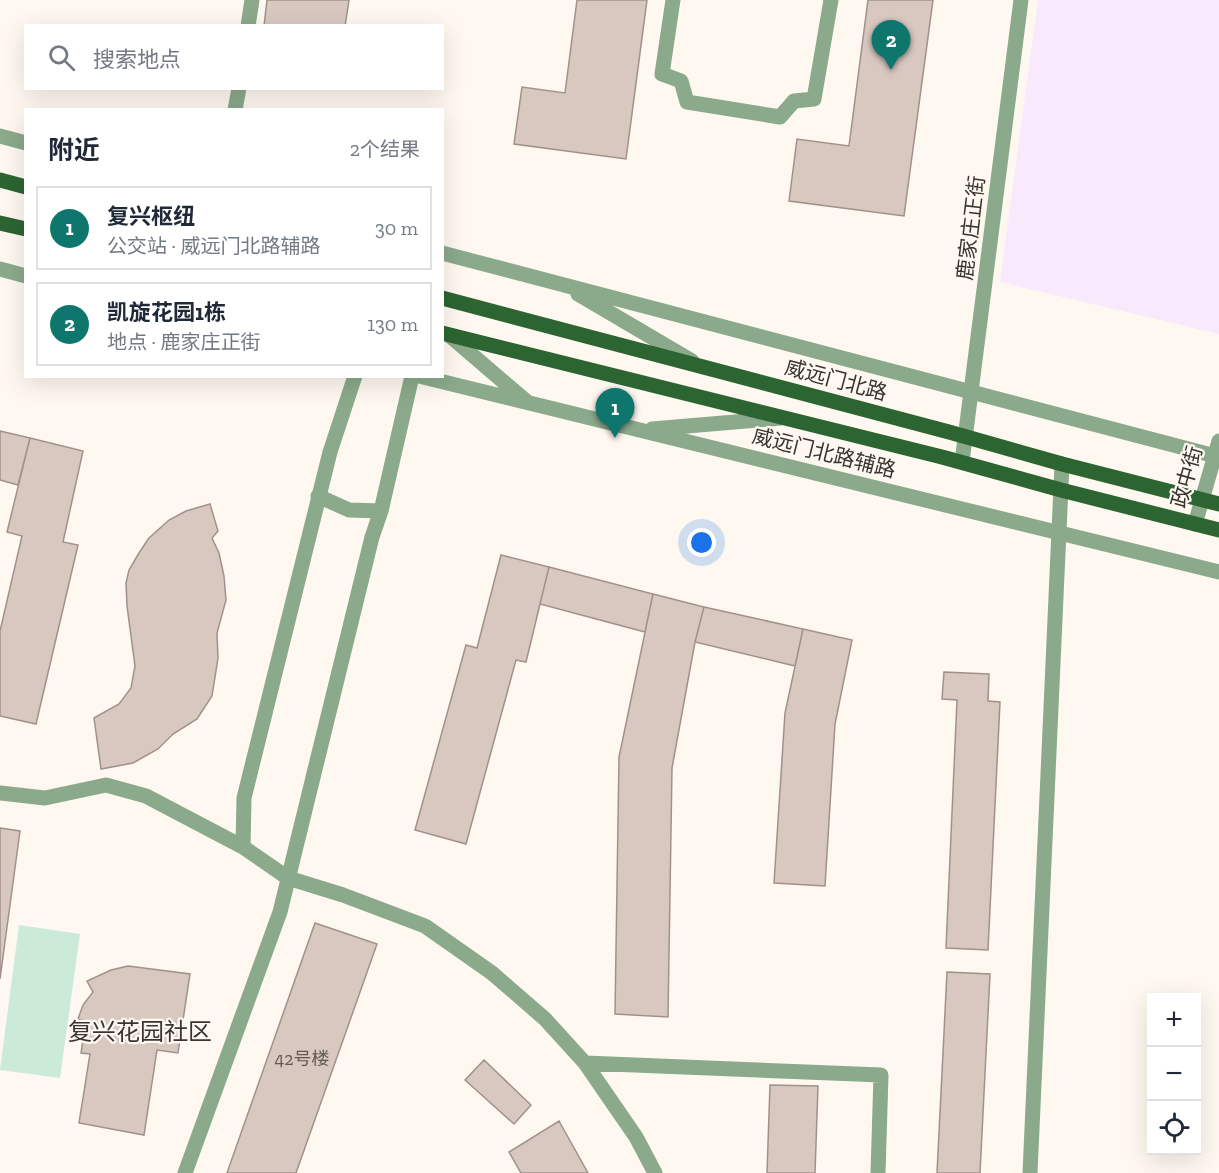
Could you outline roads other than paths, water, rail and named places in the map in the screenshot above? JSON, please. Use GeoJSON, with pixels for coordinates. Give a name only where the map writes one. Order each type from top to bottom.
{"type":"FeatureCollection","features":[{"type":"Feature","properties":{"kind":"main road"},"geometry":{"type":"LineString","coordinates":[[0,180],[24,186]]}},
{"type":"Feature","properties":{"kind":"main road"},"geometry":{"type":"LineString","coordinates":[[0,223],[24,229]]}},
{"type":"Feature","properties":{"kind":"main road","name":"威远门北路"},"geometry":{"type":"LineString","coordinates":[[444,299],[1219,504]]}},
{"type":"Feature","properties":{"kind":"main road"},"geometry":{"type":"LineString","coordinates":[[446,334],[962,462],[1219,530]]}},
{"type":"Feature","properties":{"kind":"street"},"geometry":{"type":"LineString","coordinates":[[248,24],[252,0]]}},
{"type":"Feature","properties":{"kind":"street"},"geometry":{"type":"LineString","coordinates":[[673,0],[662,74],[681,81],[687,102],[780,117],[794,101],[814,99],[831,0]]}},
{"type":"Feature","properties":{"kind":"street","name":"鹿家庄正街"},"geometry":{"type":"LineString","coordinates":[[962,462],[1022,0]]}},
{"type":"Feature","properties":{"kind":"street"},"geometry":{"type":"LineString","coordinates":[[235,108],[239,90]]}},
{"type":"Feature","properties":{"kind":"street"},"geometry":{"type":"LineString","coordinates":[[0,136],[24,142]]}},
{"type":"Feature","properties":{"kind":"street"},"geometry":{"type":"LineString","coordinates":[[444,254],[1217,457]]}},
{"type":"Feature","properties":{"kind":"street"},"geometry":{"type":"LineString","coordinates":[[0,269],[24,275]]}},
{"type":"Feature","properties":{"kind":"street"},"geometry":{"type":"LineString","coordinates":[[561,284],[699,366]]}},
{"type":"Feature","properties":{"kind":"street"},"geometry":{"type":"LineString","coordinates":[[446,334],[528,403]]}},
{"type":"Feature","properties":{"kind":"street"},"geometry":{"type":"LineString","coordinates":[[243,846],[244,798],[318,496],[354,378]]}},
{"type":"Feature","properties":{"kind":"street"},"geometry":{"type":"LineString","coordinates":[[185,1173],[280,912],[372,537],[381,511],[412,378]]}},
{"type":"Feature","properties":{"kind":"street","name":"威远门北路辅路"},"geometry":{"type":"LineString","coordinates":[[427,378],[1219,572]]}},
{"type":"Feature","properties":{"kind":"street"},"geometry":{"type":"LineString","coordinates":[[640,430],[784,418]]}},
{"type":"Feature","properties":{"kind":"street","name":"政中街"},"geometry":{"type":"LineString","coordinates":[[1195,524],[1217,457],[1219,441]]}},
{"type":"Feature","properties":{"kind":"street"},"geometry":{"type":"LineString","coordinates":[[1030,1173],[1062,464]]}},
{"type":"Feature","properties":{"kind":"street"},"geometry":{"type":"LineString","coordinates":[[318,496],[349,510],[381,511]]}},
{"type":"Feature","properties":{"kind":"street"},"geometry":{"type":"LineString","coordinates":[[0,793],[45,798],[106,785],[146,796],[243,846],[288,878],[343,895],[426,926],[492,973],[545,1019],[585,1063],[636,1137],[655,1173]]}},
{"type":"Feature","properties":{"kind":"street"},"geometry":{"type":"LineString","coordinates":[[585,1063],[882,1076],[878,1173]]}},
{"type":"Feature","properties":{"kind":"place","name":"凯旋花园1栋"},"geometry":{"type":"Point","coordinates":[891,70]}},
{"type":"Feature","properties":{"kind":"place","name":"复兴枢纽"},"geometry":{"type":"Point","coordinates":[615,438]}},
{"type":"Feature","properties":{"kind":"district","name":"复兴花园社区"},"geometry":{"type":"Point","coordinates":[140,1032]}}]}
